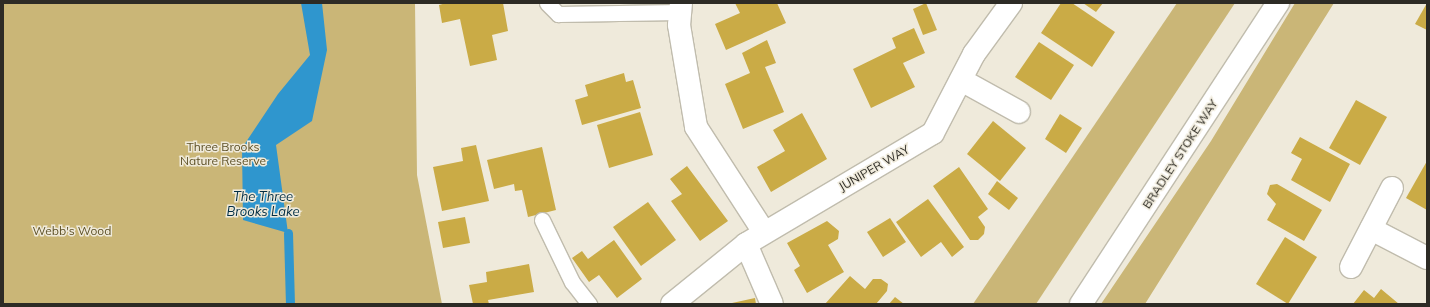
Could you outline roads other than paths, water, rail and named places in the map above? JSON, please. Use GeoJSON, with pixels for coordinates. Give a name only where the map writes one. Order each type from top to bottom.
{"type":"FeatureCollection","features":[{"type":"Feature","properties":{"kind":"street","name":"JUNIPER WAY"},"geometry":{"type":"LineString","coordinates":[[672,304],[755,238],[933,134],[974,54],[1011,3]]}},
{"type":"Feature","properties":{"kind":"street","name":"BRADLEY STOKE WAY"},"geometry":{"type":"LineString","coordinates":[[1081,304],[1278,3]]}},
{"type":"Feature","properties":{"kind":"street"},"geometry":{"type":"LineString","coordinates":[[680,8],[679,25],[696,127],[755,238],[772,304]]}},
{"type":"Feature","properties":{"kind":"street"},"geometry":{"type":"LineString","coordinates":[[961,80],[1019,112]]}},
{"type":"Feature","properties":{"kind":"street"},"geometry":{"type":"LineString","coordinates":[[1352,267],[1392,188]]}},
{"type":"Feature","properties":{"kind":"street"},"geometry":{"type":"LineString","coordinates":[[1371,229],[1427,258]]}},
{"type":"Feature","properties":{"kind":"lane"},"geometry":{"type":"LineString","coordinates":[[547,3],[558,14],[680,8]]}},
{"type":"Feature","properties":{"kind":"lane"},"geometry":{"type":"LineString","coordinates":[[542,220],[572,282],[589,304]]}},
{"type":"Feature","properties":{"kind":"water","name":"The Three Brooks Lake"},"geometry":{"type":"Polygon","coordinates":[[[301,3],[322,3],[327,50],[312,121],[276,145],[288,233],[243,220],[242,148],[278,94],[310,55],[301,3]]]}},
{"type":"Feature","properties":{"kind":"waterway"},"geometry":{"type":"LineString","coordinates":[[288,233],[290,304]]}},
{"type":"Feature","properties":{"kind":"park label","name":"Three Brooks Nature Reserve"},"geometry":{"type":"Point","coordinates":[223,154]}},
{"type":"Feature","properties":{"kind":"park label","name":"Webb's Wood"},"geometry":{"type":"Point","coordinates":[72,231]}}]}
